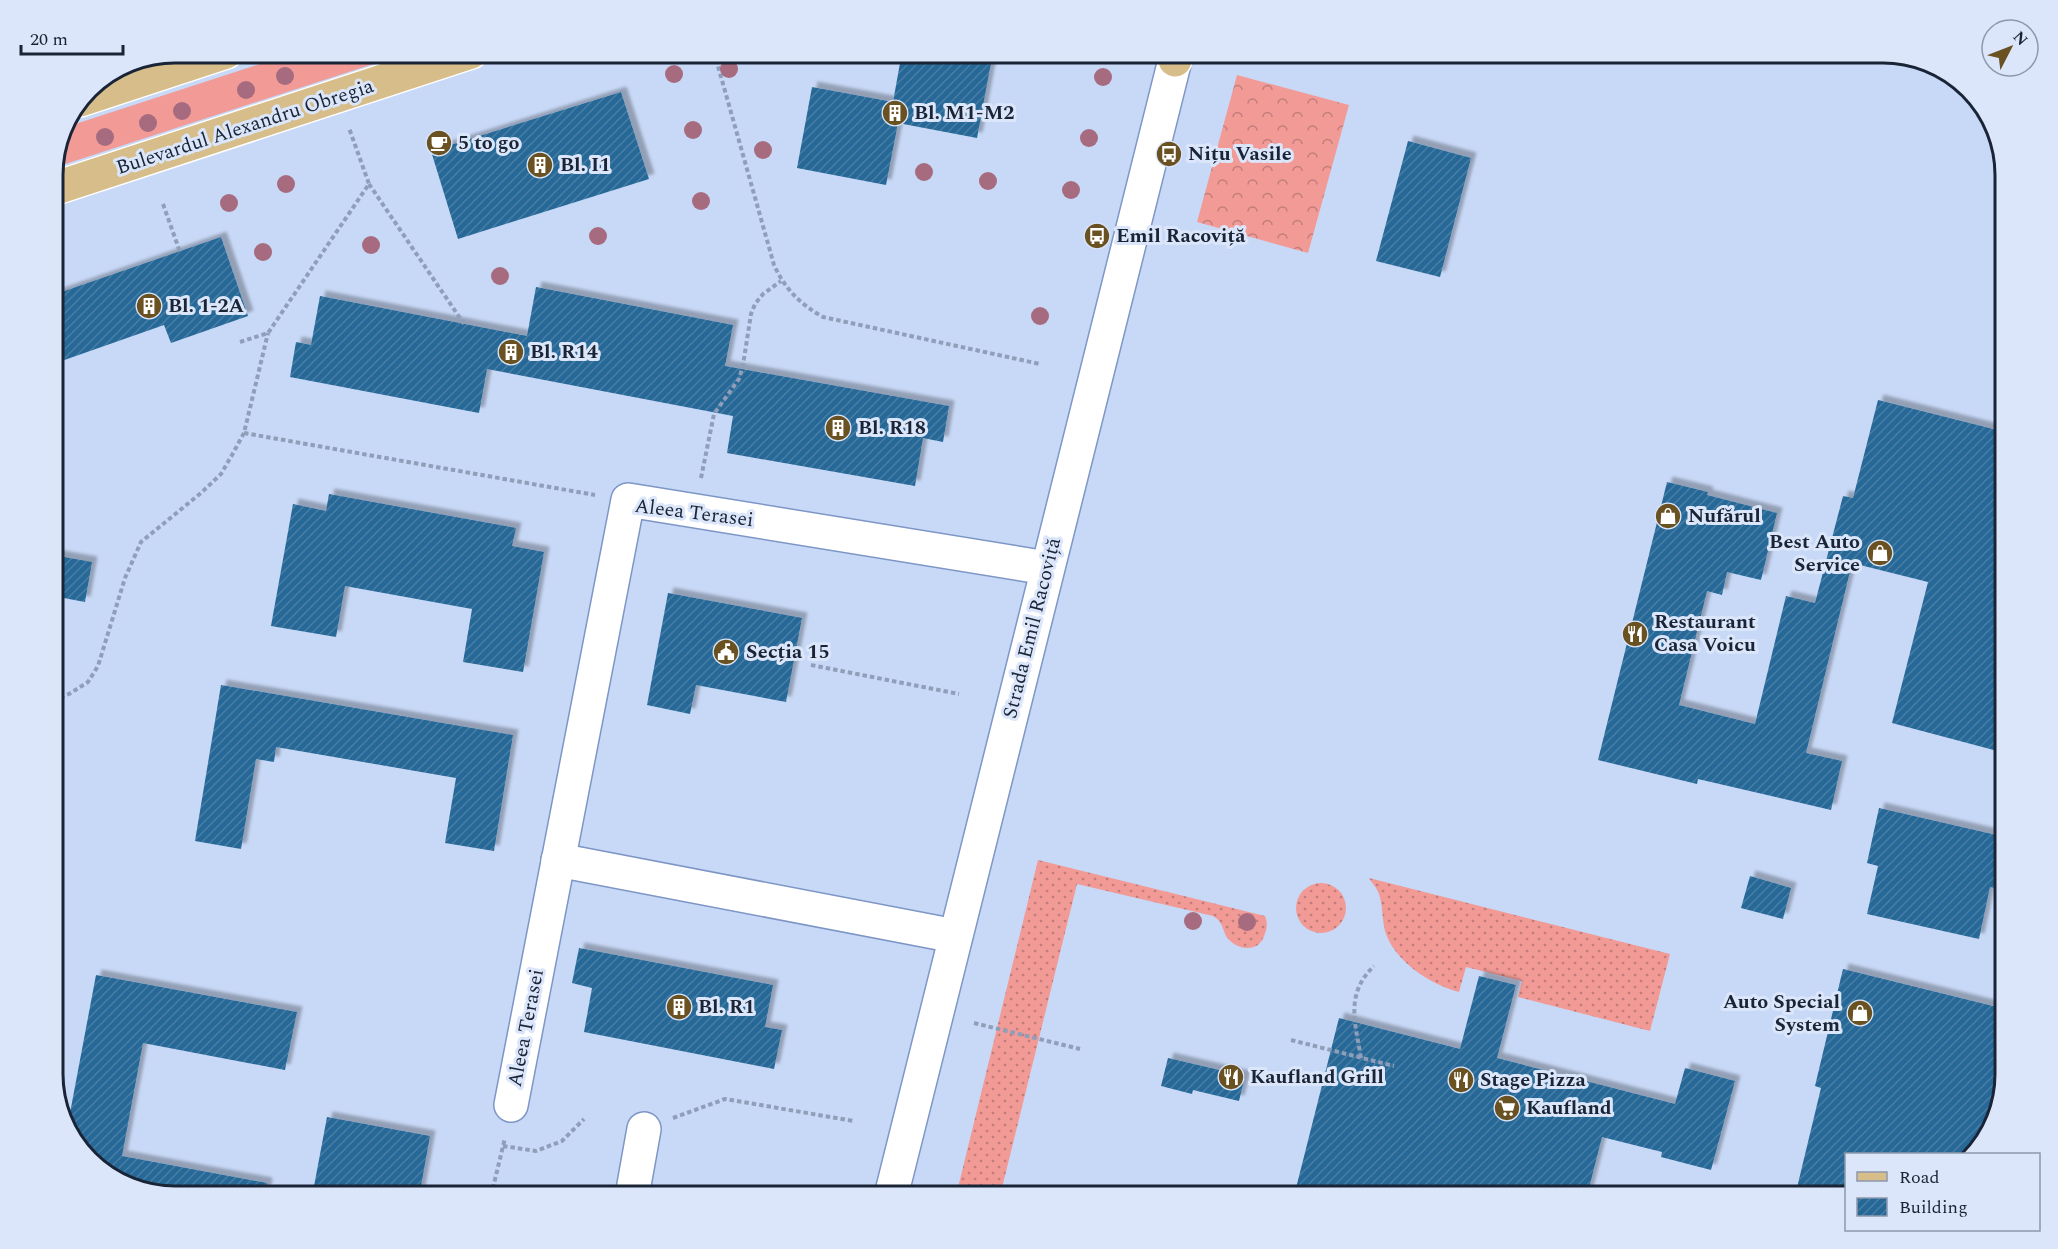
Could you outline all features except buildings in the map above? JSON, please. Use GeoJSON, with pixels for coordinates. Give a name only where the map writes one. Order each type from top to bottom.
{"type":"FeatureCollection","features":[{"type":"Feature","properties":{"kind":"main road"},"geometry":{"type":"LineString","coordinates":[[98,94],[193,63]]}},
{"type":"Feature","properties":{"kind":"main road","name":"Bulevardul Alexandru Obregia"},"geometry":{"type":"LineString","coordinates":[[63,186],[438,63]]}},
{"type":"Feature","properties":{"kind":"street","name":"Strada Emil Racoviță"},"geometry":{"type":"LineString","coordinates":[[894,1186],[1173,63]]}},
{"type":"Feature","properties":{"kind":"street","name":"Aleea Terasei"},"geometry":{"type":"LineString","coordinates":[[511,1105],[628,500],[1047,568]]}},
{"type":"Feature","properties":{"kind":"street"},"geometry":{"type":"LineString","coordinates":[[558,860],[956,936]]}},
{"type":"Feature","properties":{"kind":"street"},"geometry":{"type":"LineString","coordinates":[[634,1186],[644,1129]]}},
{"type":"Feature","properties":{"kind":"path"},"geometry":{"type":"LineString","coordinates":[[717,63],[774,265],[781,281],[794,297],[823,317],[1040,364]]}},
{"type":"Feature","properties":{"kind":"path"},"geometry":{"type":"LineString","coordinates":[[339,96],[369,184],[464,324]]}},
{"type":"Feature","properties":{"kind":"path"},"geometry":{"type":"LineString","coordinates":[[63,696],[88,682],[98,666],[125,578],[141,542],[201,493],[220,474],[244,433],[268,333],[369,184]]}},
{"type":"Feature","properties":{"kind":"path"},"geometry":{"type":"LineString","coordinates":[[163,204],[180,252]]}},
{"type":"Feature","properties":{"kind":"path"},"geometry":{"type":"LineString","coordinates":[[696,511],[714,414],[739,379],[755,304],[763,294],[781,281]]}},
{"type":"Feature","properties":{"kind":"path"},"geometry":{"type":"LineString","coordinates":[[240,342],[268,333]]}},
{"type":"Feature","properties":{"kind":"path"},"geometry":{"type":"LineString","coordinates":[[244,433],[628,500]]}},
{"type":"Feature","properties":{"kind":"path"},"geometry":{"type":"LineString","coordinates":[[811,665],[959,694]]}},
{"type":"Feature","properties":{"kind":"path"},"geometry":{"type":"LineString","coordinates":[[1361,1058],[1355,1022],[1355,1000],[1362,977],[1374,966]]}},
{"type":"Feature","properties":{"kind":"path"},"geometry":{"type":"LineString","coordinates":[[974,1023],[1080,1049]]}},
{"type":"Feature","properties":{"kind":"path"},"geometry":{"type":"LineString","coordinates":[[1292,1040],[1394,1066]]}},
{"type":"Feature","properties":{"kind":"path"},"geometry":{"type":"LineString","coordinates":[[644,1129],[725,1099],[854,1121]]}},
{"type":"Feature","properties":{"kind":"path","name":"Aleea Terasei"},"geometry":{"type":"LineString","coordinates":[[494,1186],[511,1105]]}},
{"type":"Feature","properties":{"kind":"path"},"geometry":{"type":"LineString","coordinates":[[503,1146],[536,1151],[562,1141],[584,1119]]}},
{"type":"Feature","properties":{"kind":"green space"},"geometry":{"type":"Polygon","coordinates":[[[263,63],[376,63],[63,165],[69,139],[76,124],[263,63]]]}},
{"type":"Feature","properties":{"kind":"green space"},"geometry":{"type":"Polygon","coordinates":[[[1237,75],[1349,105],[1308,253],[1197,222],[1237,75]]]}},
{"type":"Feature","properties":{"kind":"green space"},"geometry":{"type":"Polygon","coordinates":[[[1038,860],[1265,916],[1266,931],[1261,942],[1252,948],[1240,947],[1230,941],[1220,922],[1213,916],[1077,884],[1002,1186],[958,1186],[1038,860]]]}},
{"type":"Feature","properties":{"kind":"green space"},"geometry":{"type":"Polygon","coordinates":[[[1369,878],[1670,954],[1650,1031],[1518,997],[1522,981],[1466,967],[1459,992],[1437,984],[1415,970],[1396,952],[1385,931],[1379,894],[1369,878]]]}},
{"type":"Feature","properties":{"kind":"green space"},"geometry":{"type":"Polygon","coordinates":[[[1316,883],[1326,883],[1339,890],[1346,903],[1346,913],[1339,926],[1326,933],[1316,933],[1307,929],[1300,922],[1296,913],[1296,903],[1300,894],[1307,887],[1316,883]]]}},
{"type":"Feature","properties":{"kind":"place","name":"Bl. M1-M2"},"geometry":{"type":"Point","coordinates":[895,113]}},
{"type":"Feature","properties":{"kind":"place","name":"5 to go"},"geometry":{"type":"Point","coordinates":[439,143]}},
{"type":"Feature","properties":{"kind":"place","name":"Nițu Vasile"},"geometry":{"type":"Point","coordinates":[1169,154]}},
{"type":"Feature","properties":{"kind":"place","name":"Bl. I1"},"geometry":{"type":"Point","coordinates":[540,165]}},
{"type":"Feature","properties":{"kind":"place","name":"Emil Racoviță"},"geometry":{"type":"Point","coordinates":[1097,236]}},
{"type":"Feature","properties":{"kind":"place","name":"Bl. 1-2A"},"geometry":{"type":"Point","coordinates":[149,306]}},
{"type":"Feature","properties":{"kind":"place","name":"Bl. R14"},"geometry":{"type":"Point","coordinates":[511,352]}},
{"type":"Feature","properties":{"kind":"place","name":"Bl. R18"},"geometry":{"type":"Point","coordinates":[838,428]}},
{"type":"Feature","properties":{"kind":"place","name":"Nufărul"},"geometry":{"type":"Point","coordinates":[1668,516]}},
{"type":"Feature","properties":{"kind":"place","name":"Best Auto Service"},"geometry":{"type":"Point","coordinates":[1880,553]}},
{"type":"Feature","properties":{"kind":"place","name":"Restaurant Casa Voicu"},"geometry":{"type":"Point","coordinates":[1635,634]}},
{"type":"Feature","properties":{"kind":"place","name":"Secția 15"},"geometry":{"type":"Point","coordinates":[726,652]}},
{"type":"Feature","properties":{"kind":"place","name":"Bl. R1"},"geometry":{"type":"Point","coordinates":[679,1007]}},
{"type":"Feature","properties":{"kind":"place","name":"Auto Special System"},"geometry":{"type":"Point","coordinates":[1860,1013]}},
{"type":"Feature","properties":{"kind":"place","name":"Kaufland Grill"},"geometry":{"type":"Point","coordinates":[1231,1077]}},
{"type":"Feature","properties":{"kind":"place","name":"Stage Pizza"},"geometry":{"type":"Point","coordinates":[1461,1080]}},
{"type":"Feature","properties":{"kind":"place","name":"Kaufland"},"geometry":{"type":"Point","coordinates":[1507,1108]}}]}
